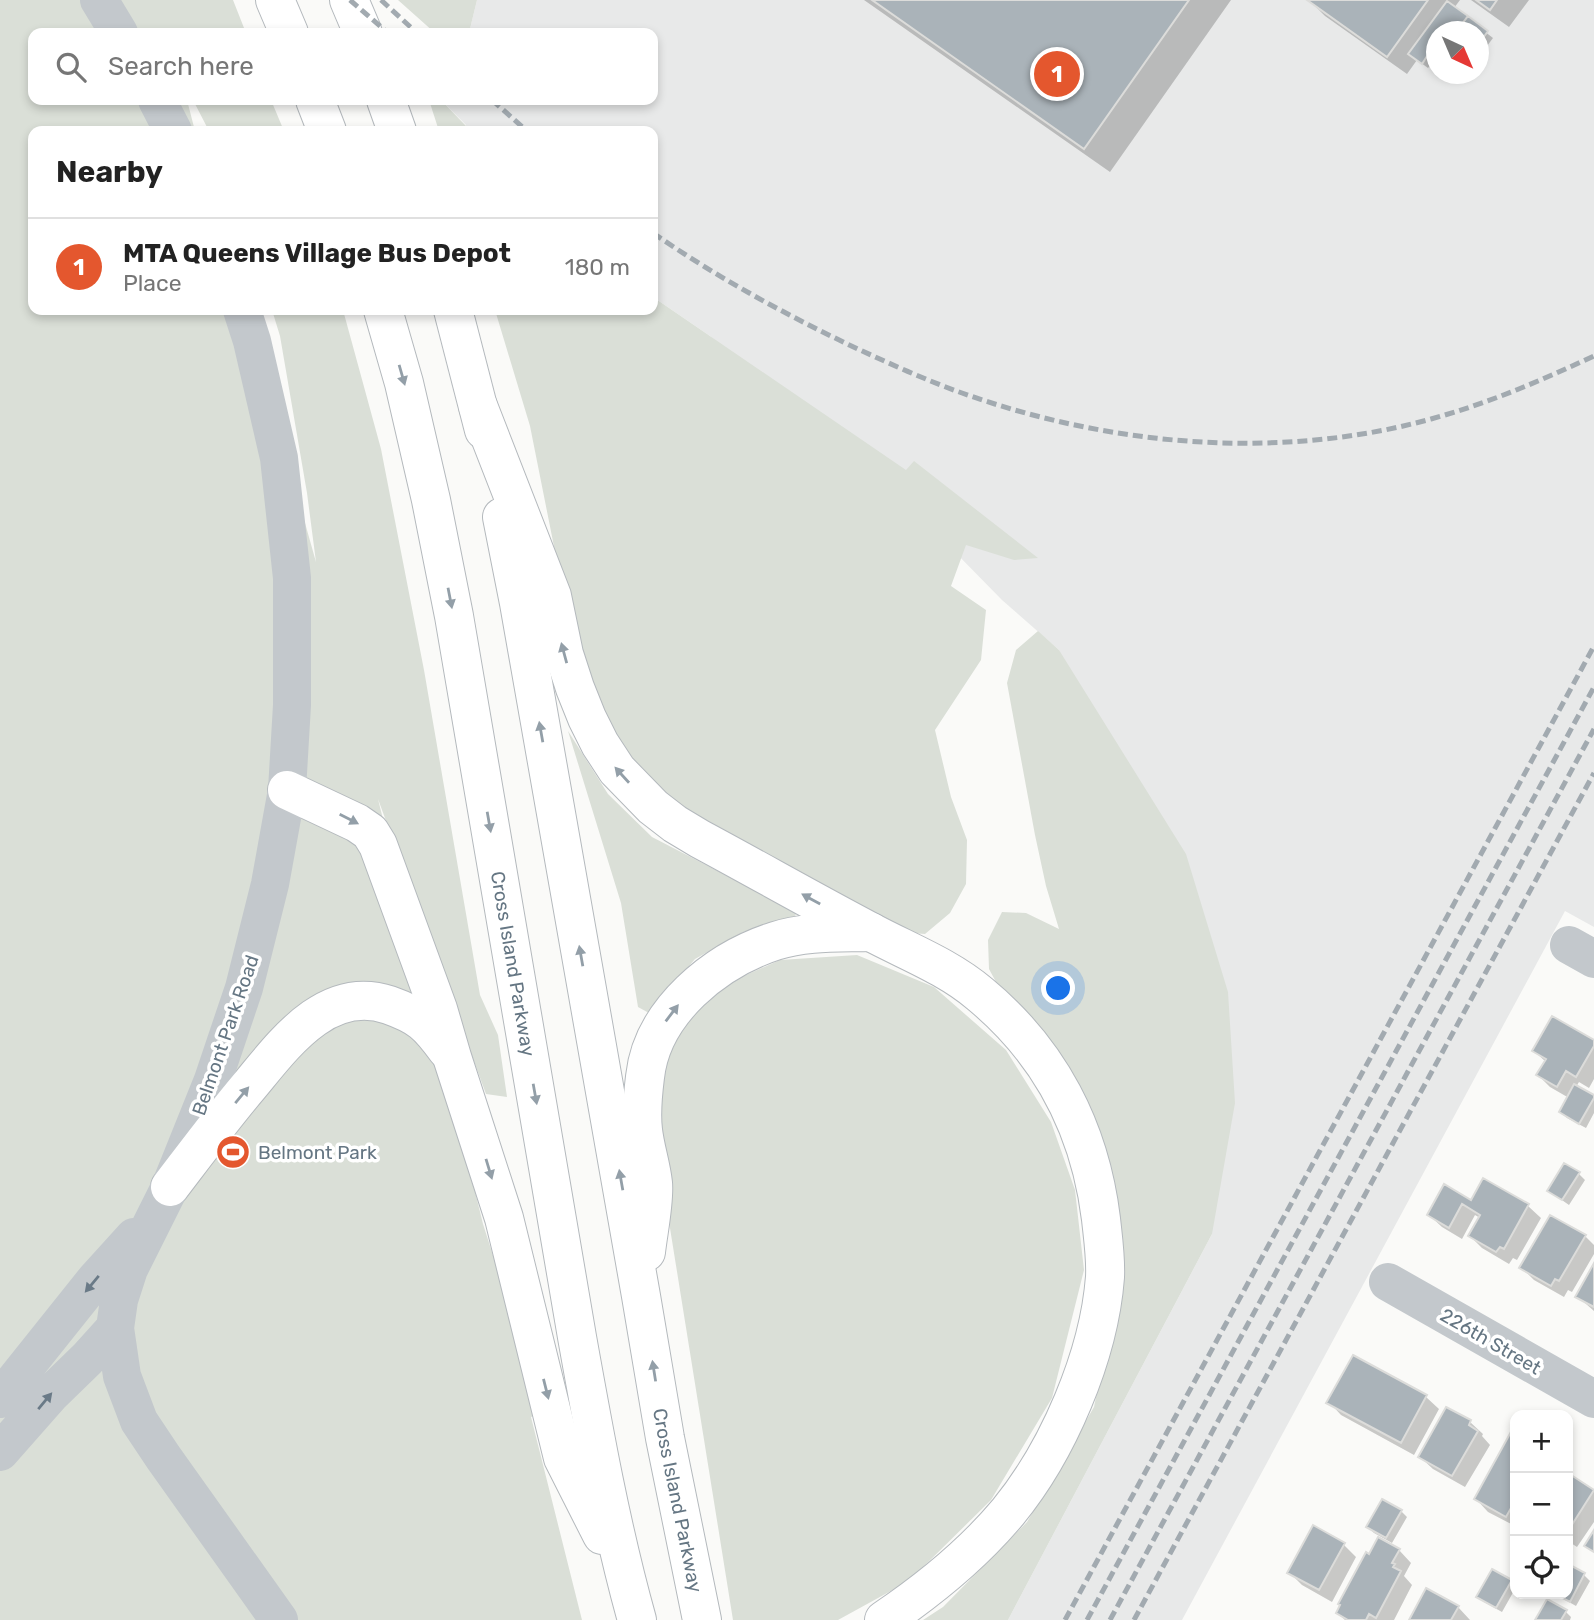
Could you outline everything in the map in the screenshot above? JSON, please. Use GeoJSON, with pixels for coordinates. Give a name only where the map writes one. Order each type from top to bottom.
{"type":"FeatureCollection","features":[{"type":"Feature","properties":{"kind":"highway"},"geometry":{"type":"LineString","coordinates":[[275,0],[287,28]]}},
{"type":"Feature","properties":{"kind":"highway"},"geometry":{"type":"LineString","coordinates":[[349,0],[361,28]]}},
{"type":"Feature","properties":{"kind":"highway"},"geometry":{"type":"LineString","coordinates":[[317,105],[325,126]]}},
{"type":"Feature","properties":{"kind":"highway"},"geometry":{"type":"LineString","coordinates":[[388,105],[395,126]]}},
{"type":"Feature","properties":{"kind":"highway","name":"Cross Island Parkway"},"geometry":{"type":"LineString","coordinates":[[384,315],[404,383],[451,603],[598,1455],[636,1620]]}},
{"type":"Feature","properties":{"kind":"highway","name":"Cross Island Parkway"},"geometry":{"type":"LineString","coordinates":[[454,315],[478,406],[519,603],[664,1438],[702,1620]]}},
{"type":"Feature","properties":{"kind":"highway"},"geometry":{"type":"LineString","coordinates":[[478,406],[552,596],[564,654],[575,688],[596,736],[617,770],[653,807],[675,824],[960,978],[982,995],[1018,1031],[1047,1068],[1079,1127],[1098,1197],[1105,1275],[1100,1312],[1080,1382],[1058,1433],[1035,1474],[1009,1510],[958,1564],[916,1599],[884,1620]]}},
{"type":"Feature","properties":{"kind":"highway"},"geometry":{"type":"LineString","coordinates":[[287,790],[358,823],[370,832],[378,845],[434,996],[504,1218],[563,1458],[625,1580]]}},
{"type":"Feature","properties":{"kind":"highway"},"geometry":{"type":"LineString","coordinates":[[641,1296],[653,1186],[643,1128],[645,1075],[650,1055],[667,1018],[701,982],[748,951],[777,940],[802,935],[871,932]]}},
{"type":"Feature","properties":{"kind":"highway"},"geometry":{"type":"LineString","coordinates":[[162,1201],[223,1117],[294,1034],[308,1021],[343,1003],[382,1003],[417,1017],[432,1028],[452,1057]]}},
{"type":"Feature","properties":{"kind":"street"},"geometry":{"type":"LineString","coordinates":[[99,0],[116,28]]}},
{"type":"Feature","properties":{"kind":"street"},"geometry":{"type":"LineString","coordinates":[[160,105],[170,126]]}},
{"type":"Feature","properties":{"kind":"street","name":"Belmont Park Road"},"geometry":{"type":"LineString","coordinates":[[244,315],[279,458],[292,578],[292,705],[287,790],[270,884],[244,988],[213,1080],[162,1201],[129,1269],[119,1300],[115,1328],[122,1376],[139,1421],[279,1620]]}},
{"type":"Feature","properties":{"kind":"street"},"geometry":{"type":"LineString","coordinates":[[0,1399],[162,1201]]}},
{"type":"Feature","properties":{"kind":"street","name":"226th Street"},"geometry":{"type":"LineString","coordinates":[[1388,1282],[1594,1399]]}},
{"type":"Feature","properties":{"kind":"street"},"geometry":{"type":"LineString","coordinates":[[0,1452],[115,1328]]}},
{"type":"Feature","properties":{"kind":"shaded area","name":"Belmont Park"},"geometry":{"type":"Polygon","coordinates":[[[0,0],[233,0],[244,28],[28,28],[28,105],[188,105],[194,126],[28,126],[28,315],[246,315],[316,562],[307,493],[280,336],[274,315],[344,315],[381,449],[424,670],[480,995],[498,1035],[507,1097],[486,1094],[378,799],[483,1224],[543,1412],[531,1417],[582,1620],[0,1620],[0,0]]]}},
{"type":"Feature","properties":{"kind":"shaded area"},"geometry":{"type":"Polygon","coordinates":[[[398,0],[477,0],[470,28],[429,28],[398,0]]]}},
{"type":"Feature","properties":{"kind":"shaded area"},"geometry":{"type":"Polygon","coordinates":[[[477,0],[1594,0],[1594,927],[1565,911],[1182,1620],[1008,1620],[1212,1234],[1059,650],[1002,600],[898,494],[710,336],[658,300],[658,126],[466,126],[446,105],[658,105],[658,28],[470,28],[477,0]]]}},
{"type":"Feature","properties":{"kind":"shaded area"},"geometry":{"type":"Polygon","coordinates":[[[196,105],[273,105],[282,126],[206,126],[196,105]]]}},
{"type":"Feature","properties":{"kind":"shaded area"},"geometry":{"type":"Polygon","coordinates":[[[431,105],[446,105],[466,126],[437,126],[431,105]]]}},
{"type":"Feature","properties":{"kind":"shaded area"},"geometry":{"type":"Polygon","coordinates":[[[658,300],[906,470],[914,461],[1038,558],[1014,560],[966,545],[951,586],[986,610],[981,660],[935,730],[951,797],[967,840],[966,884],[950,913],[925,934],[911,933],[663,797],[618,745],[578,667],[530,426],[497,315],[658,315],[658,300]]]}},
{"type":"Feature","properties":{"kind":"shaded area"},"geometry":{"type":"Polygon","coordinates":[[[1038,631],[1059,650],[1186,854],[1228,992],[1235,1103],[1212,1234],[1008,1620],[923,1620],[943,1607],[1027,1522],[1094,1407],[1121,1274],[1002,993],[989,969],[988,940],[1002,912],[1026,913],[1059,929],[1035,835],[1007,683],[1016,650],[1038,631]]]}},
{"type":"Feature","properties":{"kind":"shaded area"},"geometry":{"type":"Polygon","coordinates":[[[568,731],[608,794],[652,837],[793,910],[796,915],[790,920],[743,932],[695,959],[649,1013],[638,1007],[621,903],[568,731]]]}},
{"type":"Feature","properties":{"kind":"shaded area"},"geometry":{"type":"Polygon","coordinates":[[[857,955],[934,987],[1006,1050],[1051,1122],[1075,1190],[1084,1270],[1052,1398],[991,1500],[909,1581],[838,1620],[733,1620],[656,1141],[659,1078],[682,1028],[719,987],[780,960],[857,955]]]}},
{"type":"Feature","properties":{"kind":"building"},"geometry":{"type":"Polygon","coordinates":[[[872,0],[1189,0],[1084,149],[872,0]]]}},
{"type":"Feature","properties":{"kind":"building"},"geometry":{"type":"Polygon","coordinates":[[[1307,0],[1428,0],[1387,57],[1307,0]]]}},
{"type":"Feature","properties":{"kind":"building"},"geometry":{"type":"Polygon","coordinates":[[[1476,0],[1497,0],[1490,10],[1476,0]]]}},
{"type":"Feature","properties":{"kind":"building"},"geometry":{"type":"Polygon","coordinates":[[[1447,1],[1468,16],[1464,21],[1432,21],[1447,1]]]}},
{"type":"Feature","properties":{"kind":"building"},"geometry":{"type":"Polygon","coordinates":[[[1426,30],[1426,58],[1422,64],[1408,54],[1426,30]]]}},
{"type":"Feature","properties":{"kind":"building"},"geometry":{"type":"Polygon","coordinates":[[[1552,1016],[1594,1040],[1594,1046],[1576,1077],[1566,1071],[1557,1087],[1536,1075],[1546,1059],[1532,1051],[1552,1016]]]}},
{"type":"Feature","properties":{"kind":"building"},"geometry":{"type":"Polygon","coordinates":[[[1574,1084],[1594,1095],[1579,1124],[1559,1112],[1574,1084]]]}},
{"type":"Feature","properties":{"kind":"building"},"geometry":{"type":"Polygon","coordinates":[[[1564,1163],[1580,1172],[1562,1200],[1547,1191],[1564,1163]]]}},
{"type":"Feature","properties":{"kind":"building"},"geometry":{"type":"Polygon","coordinates":[[[1483,1178],[1529,1204],[1504,1249],[1500,1247],[1496,1252],[1468,1236],[1480,1215],[1462,1204],[1449,1228],[1427,1215],[1444,1184],[1471,1200],[1483,1178]]]}},
{"type":"Feature","properties":{"kind":"building"},"geometry":{"type":"Polygon","coordinates":[[[1550,1215],[1586,1235],[1559,1281],[1555,1279],[1551,1286],[1519,1268],[1550,1215]]]}},
{"type":"Feature","properties":{"kind":"building"},"geometry":{"type":"Polygon","coordinates":[[[1594,1263],[1594,1307],[1575,1297],[1594,1263]]]}},
{"type":"Feature","properties":{"kind":"building"},"geometry":{"type":"Polygon","coordinates":[[[1353,1355],[1427,1395],[1401,1443],[1326,1403],[1353,1355]]]}},
{"type":"Feature","properties":{"kind":"building"},"geometry":{"type":"Polygon","coordinates":[[[1446,1407],[1471,1420],[1469,1425],[1478,1431],[1452,1476],[1418,1457],[1446,1407]]]}},
{"type":"Feature","properties":{"kind":"building"},"geometry":{"type":"Polygon","coordinates":[[[1510,1434],[1510,1510],[1506,1517],[1474,1499],[1510,1434]]]}},
{"type":"Feature","properties":{"kind":"building"},"geometry":{"type":"Polygon","coordinates":[[[1573,1476],[1594,1490],[1573,1523],[1573,1476]]]}},
{"type":"Feature","properties":{"kind":"building"},"geometry":{"type":"Polygon","coordinates":[[[1382,1499],[1402,1510],[1386,1538],[1366,1527],[1382,1499]]]}},
{"type":"Feature","properties":{"kind":"building"},"geometry":{"type":"Polygon","coordinates":[[[1313,1525],[1345,1543],[1319,1590],[1287,1573],[1313,1525]]]}},
{"type":"Feature","properties":{"kind":"building"},"geometry":{"type":"Polygon","coordinates":[[[1594,1530],[1594,1552],[1584,1546],[1594,1530]]]}},
{"type":"Feature","properties":{"kind":"building"},"geometry":{"type":"Polygon","coordinates":[[[1378,1537],[1400,1549],[1392,1563],[1395,1564],[1393,1567],[1401,1571],[1376,1618],[1369,1614],[1366,1620],[1348,1620],[1336,1613],[1340,1605],[1338,1604],[1366,1552],[1369,1554],[1378,1537]]]}},
{"type":"Feature","properties":{"kind":"building"},"geometry":{"type":"Polygon","coordinates":[[[1573,1567],[1585,1573],[1573,1596],[1573,1567]]]}},
{"type":"Feature","properties":{"kind":"building"},"geometry":{"type":"Polygon","coordinates":[[[1492,1569],[1510,1579],[1496,1608],[1476,1597],[1492,1569]]]}},
{"type":"Feature","properties":{"kind":"building"},"geometry":{"type":"Polygon","coordinates":[[[1426,1588],[1459,1606],[1451,1620],[1409,1620],[1426,1588]]]}},
{"type":"Feature","properties":{"kind":"building"},"geometry":{"type":"Polygon","coordinates":[[[1547,1599],[1567,1610],[1561,1620],[1535,1620],[1547,1599]]]}},
{"type":"Feature","properties":{"kind":"railway"},"geometry":{"type":"LineString","coordinates":[[350,0],[382,28]]}},
{"type":"Feature","properties":{"kind":"railway"},"geometry":{"type":"LineString","coordinates":[[381,0],[412,28]]}},
{"type":"Feature","properties":{"kind":"railway"},"geometry":{"type":"LineString","coordinates":[[498,105],[521,126]]}},
{"type":"Feature","properties":{"kind":"railway"},"geometry":{"type":"LineString","coordinates":[[658,236],[728,281],[780,310],[923,378],[1018,411],[1135,436],[1195,442],[1255,443],[1314,440],[1373,432],[1473,406],[1594,356]]}},
{"type":"Feature","properties":{"kind":"railway"},"geometry":{"type":"LineString","coordinates":[[1065,1620],[1594,646]]}},
{"type":"Feature","properties":{"kind":"railway"},"geometry":{"type":"LineString","coordinates":[[1087,1620],[1594,687]]}},
{"type":"Feature","properties":{"kind":"railway"},"geometry":{"type":"LineString","coordinates":[[1110,1620],[1594,729]]}},
{"type":"Feature","properties":{"kind":"railway"},"geometry":{"type":"LineString","coordinates":[[1134,1620],[1594,773]]}},
{"type":"Feature","properties":{"kind":"place","name":"MTA Queens Village Bus Depot"},"geometry":{"type":"Point","coordinates":[1057,74]}},
{"type":"Feature","properties":{"kind":"place","name":"Belmont Park"},"geometry":{"type":"Point","coordinates":[233,1152]}}]}
